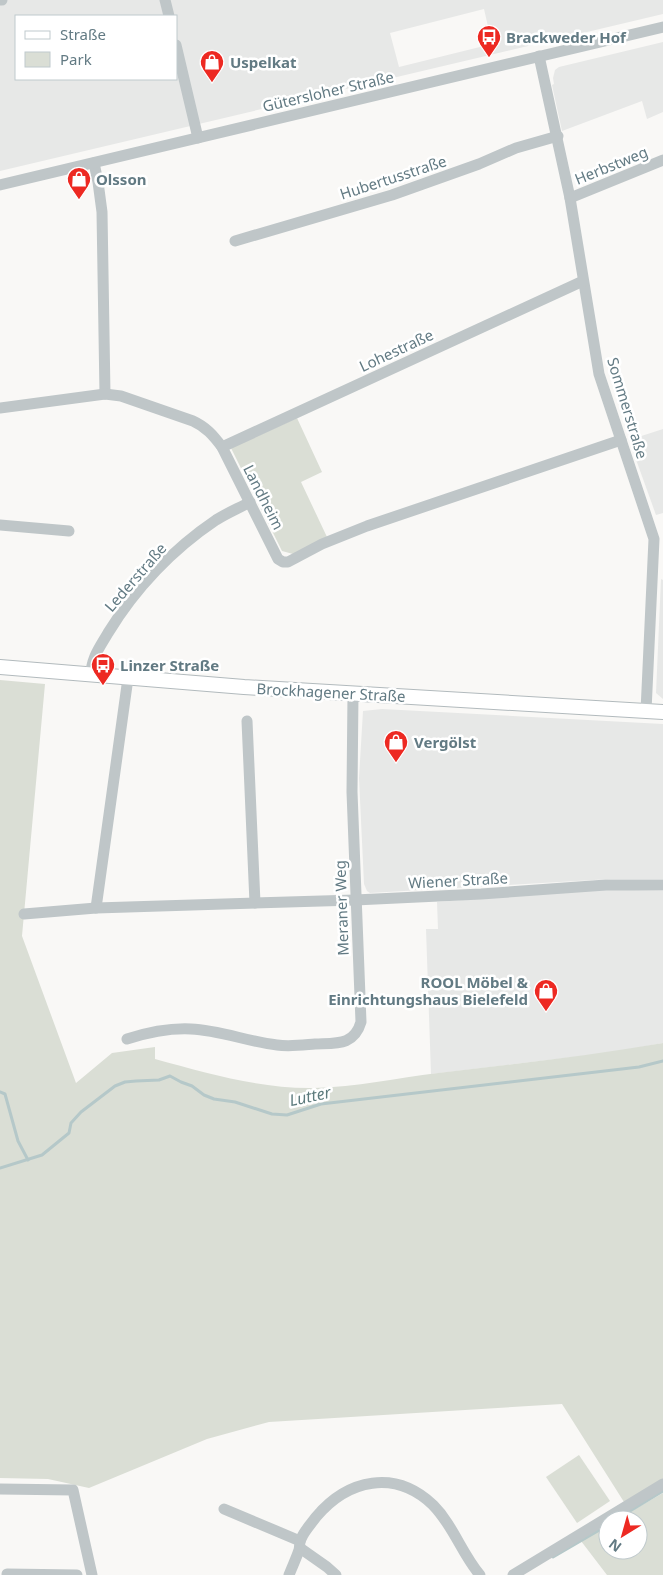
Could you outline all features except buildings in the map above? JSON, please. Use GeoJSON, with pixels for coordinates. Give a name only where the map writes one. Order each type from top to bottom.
{"type":"FeatureCollection","features":[{"type":"Feature","properties":{"kind":"main road","name":"Brockhagener Straße"},"geometry":{"type":"LineString","coordinates":[[0,667],[353,694],[663,712]]}},
{"type":"Feature","properties":{"kind":"street"},"geometry":{"type":"LineString","coordinates":[[165,0],[169,15]]}},
{"type":"Feature","properties":{"kind":"street","name":"Gütersloher Straße"},"geometry":{"type":"LineString","coordinates":[[0,186],[663,27]]}},
{"type":"Feature","properties":{"kind":"street"},"geometry":{"type":"LineString","coordinates":[[178,53],[198,138]]}},
{"type":"Feature","properties":{"kind":"street","name":"Sommerstraße"},"geometry":{"type":"LineString","coordinates":[[539,56],[570,198],[599,374],[654,539],[646,711]]}},
{"type":"Feature","properties":{"kind":"street","name":"Hubertusstraße"},"geometry":{"type":"LineString","coordinates":[[235,241],[392,195],[479,164],[516,148],[558,136]]}},
{"type":"Feature","properties":{"kind":"street","name":"Herbstweg"},"geometry":{"type":"LineString","coordinates":[[570,198],[663,160]]}},
{"type":"Feature","properties":{"kind":"street"},"geometry":{"type":"LineString","coordinates":[[94,163],[102,212],[105,394]]}},
{"type":"Feature","properties":{"kind":"street","name":"Lohestraße"},"geometry":{"type":"LineString","coordinates":[[222,447],[583,281]]}},
{"type":"Feature","properties":{"kind":"street","name":"Landheim"},"geometry":{"type":"LineString","coordinates":[[0,408],[105,394],[121,396],[202,426],[213,434],[222,447],[278,558],[283,562],[288,562],[322,544],[366,526],[622,440]]}},
{"type":"Feature","properties":{"kind":"street","name":"Lederstraße"},"geometry":{"type":"LineString","coordinates":[[92,675],[91,666],[94,657],[118,617],[157,569],[216,520],[250,502]]}},
{"type":"Feature","properties":{"kind":"street"},"geometry":{"type":"LineString","coordinates":[[0,525],[68,531]]}},
{"type":"Feature","properties":{"kind":"street"},"geometry":{"type":"LineString","coordinates":[[96,908],[128,678]]}},
{"type":"Feature","properties":{"kind":"street","name":"Meraner Weg"},"geometry":{"type":"LineString","coordinates":[[127,1038],[142,1034],[190,1028],[224,1033],[278,1046],[343,1043],[358,1031],[361,1022],[352,792],[353,694]]}},
{"type":"Feature","properties":{"kind":"street"},"geometry":{"type":"LineString","coordinates":[[247,720],[255,904]]}},
{"type":"Feature","properties":{"kind":"street","name":"Wiener Straße"},"geometry":{"type":"LineString","coordinates":[[24,914],[96,908],[355,900],[481,894],[606,885],[663,885]]}},
{"type":"Feature","properties":{"kind":"street"},"geometry":{"type":"LineString","coordinates":[[289,1575],[307,1529],[323,1510],[334,1499],[348,1491],[364,1484],[380,1482],[402,1485],[432,1505],[443,1516],[480,1575]]}},
{"type":"Feature","properties":{"kind":"street"},"geometry":{"type":"LineString","coordinates":[[513,1575],[663,1484]]}},
{"type":"Feature","properties":{"kind":"street"},"geometry":{"type":"LineString","coordinates":[[0,1489],[73,1490],[92,1575]]}},
{"type":"Feature","properties":{"kind":"street"},"geometry":{"type":"LineString","coordinates":[[224,1509],[300,1544],[336,1575]]}},
{"type":"Feature","properties":{"kind":"street"},"geometry":{"type":"LineString","coordinates":[[7,1574],[77,1575]]}},
{"type":"Feature","properties":{"kind":"shaded area"},"geometry":{"type":"Polygon","coordinates":[[[0,0],[663,0],[663,14],[0,171],[0,0]],[[484,9],[390,33],[399,67],[492,44],[484,9]]]}},
{"type":"Feature","properties":{"kind":"shaded area"},"geometry":{"type":"Polygon","coordinates":[[[663,42],[663,112],[647,119],[642,101],[562,131],[552,85],[554,84],[555,70],[559,67],[663,42]]]}},
{"type":"Feature","properties":{"kind":"shaded area"},"geometry":{"type":"Polygon","coordinates":[[[663,429],[663,513],[656,515],[629,440],[663,429]]]}},
{"type":"Feature","properties":{"kind":"shaded area"},"geometry":{"type":"Polygon","coordinates":[[[661,579],[663,580],[663,699],[656,693],[661,579]]]}},
{"type":"Feature","properties":{"kind":"shaded area"},"geometry":{"type":"Polygon","coordinates":[[[382,709],[663,724],[663,879],[611,879],[370,893],[364,884],[359,778],[363,711],[382,709]]]}},
{"type":"Feature","properties":{"kind":"shaded area"},"geometry":{"type":"Polygon","coordinates":[[[605,889],[663,891],[663,1043],[608,1053],[431,1074],[426,929],[438,929],[437,902],[605,889]]]}},
{"type":"Feature","properties":{"kind":"green space"},"geometry":{"type":"Polygon","coordinates":[[[297,418],[322,472],[301,482],[327,537],[293,554],[282,551],[231,448],[297,418]]]}},
{"type":"Feature","properties":{"kind":"green space"},"geometry":{"type":"Polygon","coordinates":[[[0,680],[45,684],[22,936],[76,1083],[112,1053],[155,1047],[155,1059],[194,1070],[274,1086],[314,1088],[361,1084],[579,1056],[663,1043],[663,1479],[624,1502],[562,1404],[269,1422],[207,1439],[89,1488],[48,1479],[0,1478],[0,680]]]}},
{"type":"Feature","properties":{"kind":"green space"},"geometry":{"type":"Polygon","coordinates":[[[579,1455],[610,1501],[577,1523],[546,1477],[579,1455]]]}},
{"type":"Feature","properties":{"kind":"green space"},"geometry":{"type":"Polygon","coordinates":[[[663,1493],[663,1575],[607,1575],[581,1541],[598,1531],[598,1560],[648,1560],[648,1510],[633,1510],[663,1493]]]}},
{"type":"Feature","properties":{"kind":"waterway","name":"Lutter"},"geometry":{"type":"LineString","coordinates":[[0,1168],[42,1155],[69,1133],[71,1123],[81,1112],[115,1086],[125,1082],[159,1080],[170,1076],[214,1099],[235,1102],[272,1114],[287,1115],[321,1104],[639,1067],[663,1061]]}},
{"type":"Feature","properties":{"kind":"waterway"},"geometry":{"type":"LineString","coordinates":[[0,1092],[5,1094],[18,1141],[28,1160]]}},
{"type":"Feature","properties":{"kind":"waterway"},"geometry":{"type":"LineString","coordinates":[[632,1510],[663,1491]]}},
{"type":"Feature","properties":{"kind":"waterway"},"geometry":{"type":"LineString","coordinates":[[553,1557],[598,1531]]}},
{"type":"Feature","properties":{"kind":"place","name":"Brackweder Hof"},"geometry":{"type":"Point","coordinates":[489,58]}},
{"type":"Feature","properties":{"kind":"place","name":"Uspelkat"},"geometry":{"type":"Point","coordinates":[212,83]}},
{"type":"Feature","properties":{"kind":"place","name":"Olsson"},"geometry":{"type":"Point","coordinates":[79,200]}},
{"type":"Feature","properties":{"kind":"place","name":"Linzer Straße"},"geometry":{"type":"Point","coordinates":[103,686]}},
{"type":"Feature","properties":{"kind":"place","name":"Vergölst"},"geometry":{"type":"Point","coordinates":[396,763]}},
{"type":"Feature","properties":{"kind":"place","name":"ROOL Möbel & Einrichtungshaus Bielefeld"},"geometry":{"type":"Point","coordinates":[546,1012]}}]}
